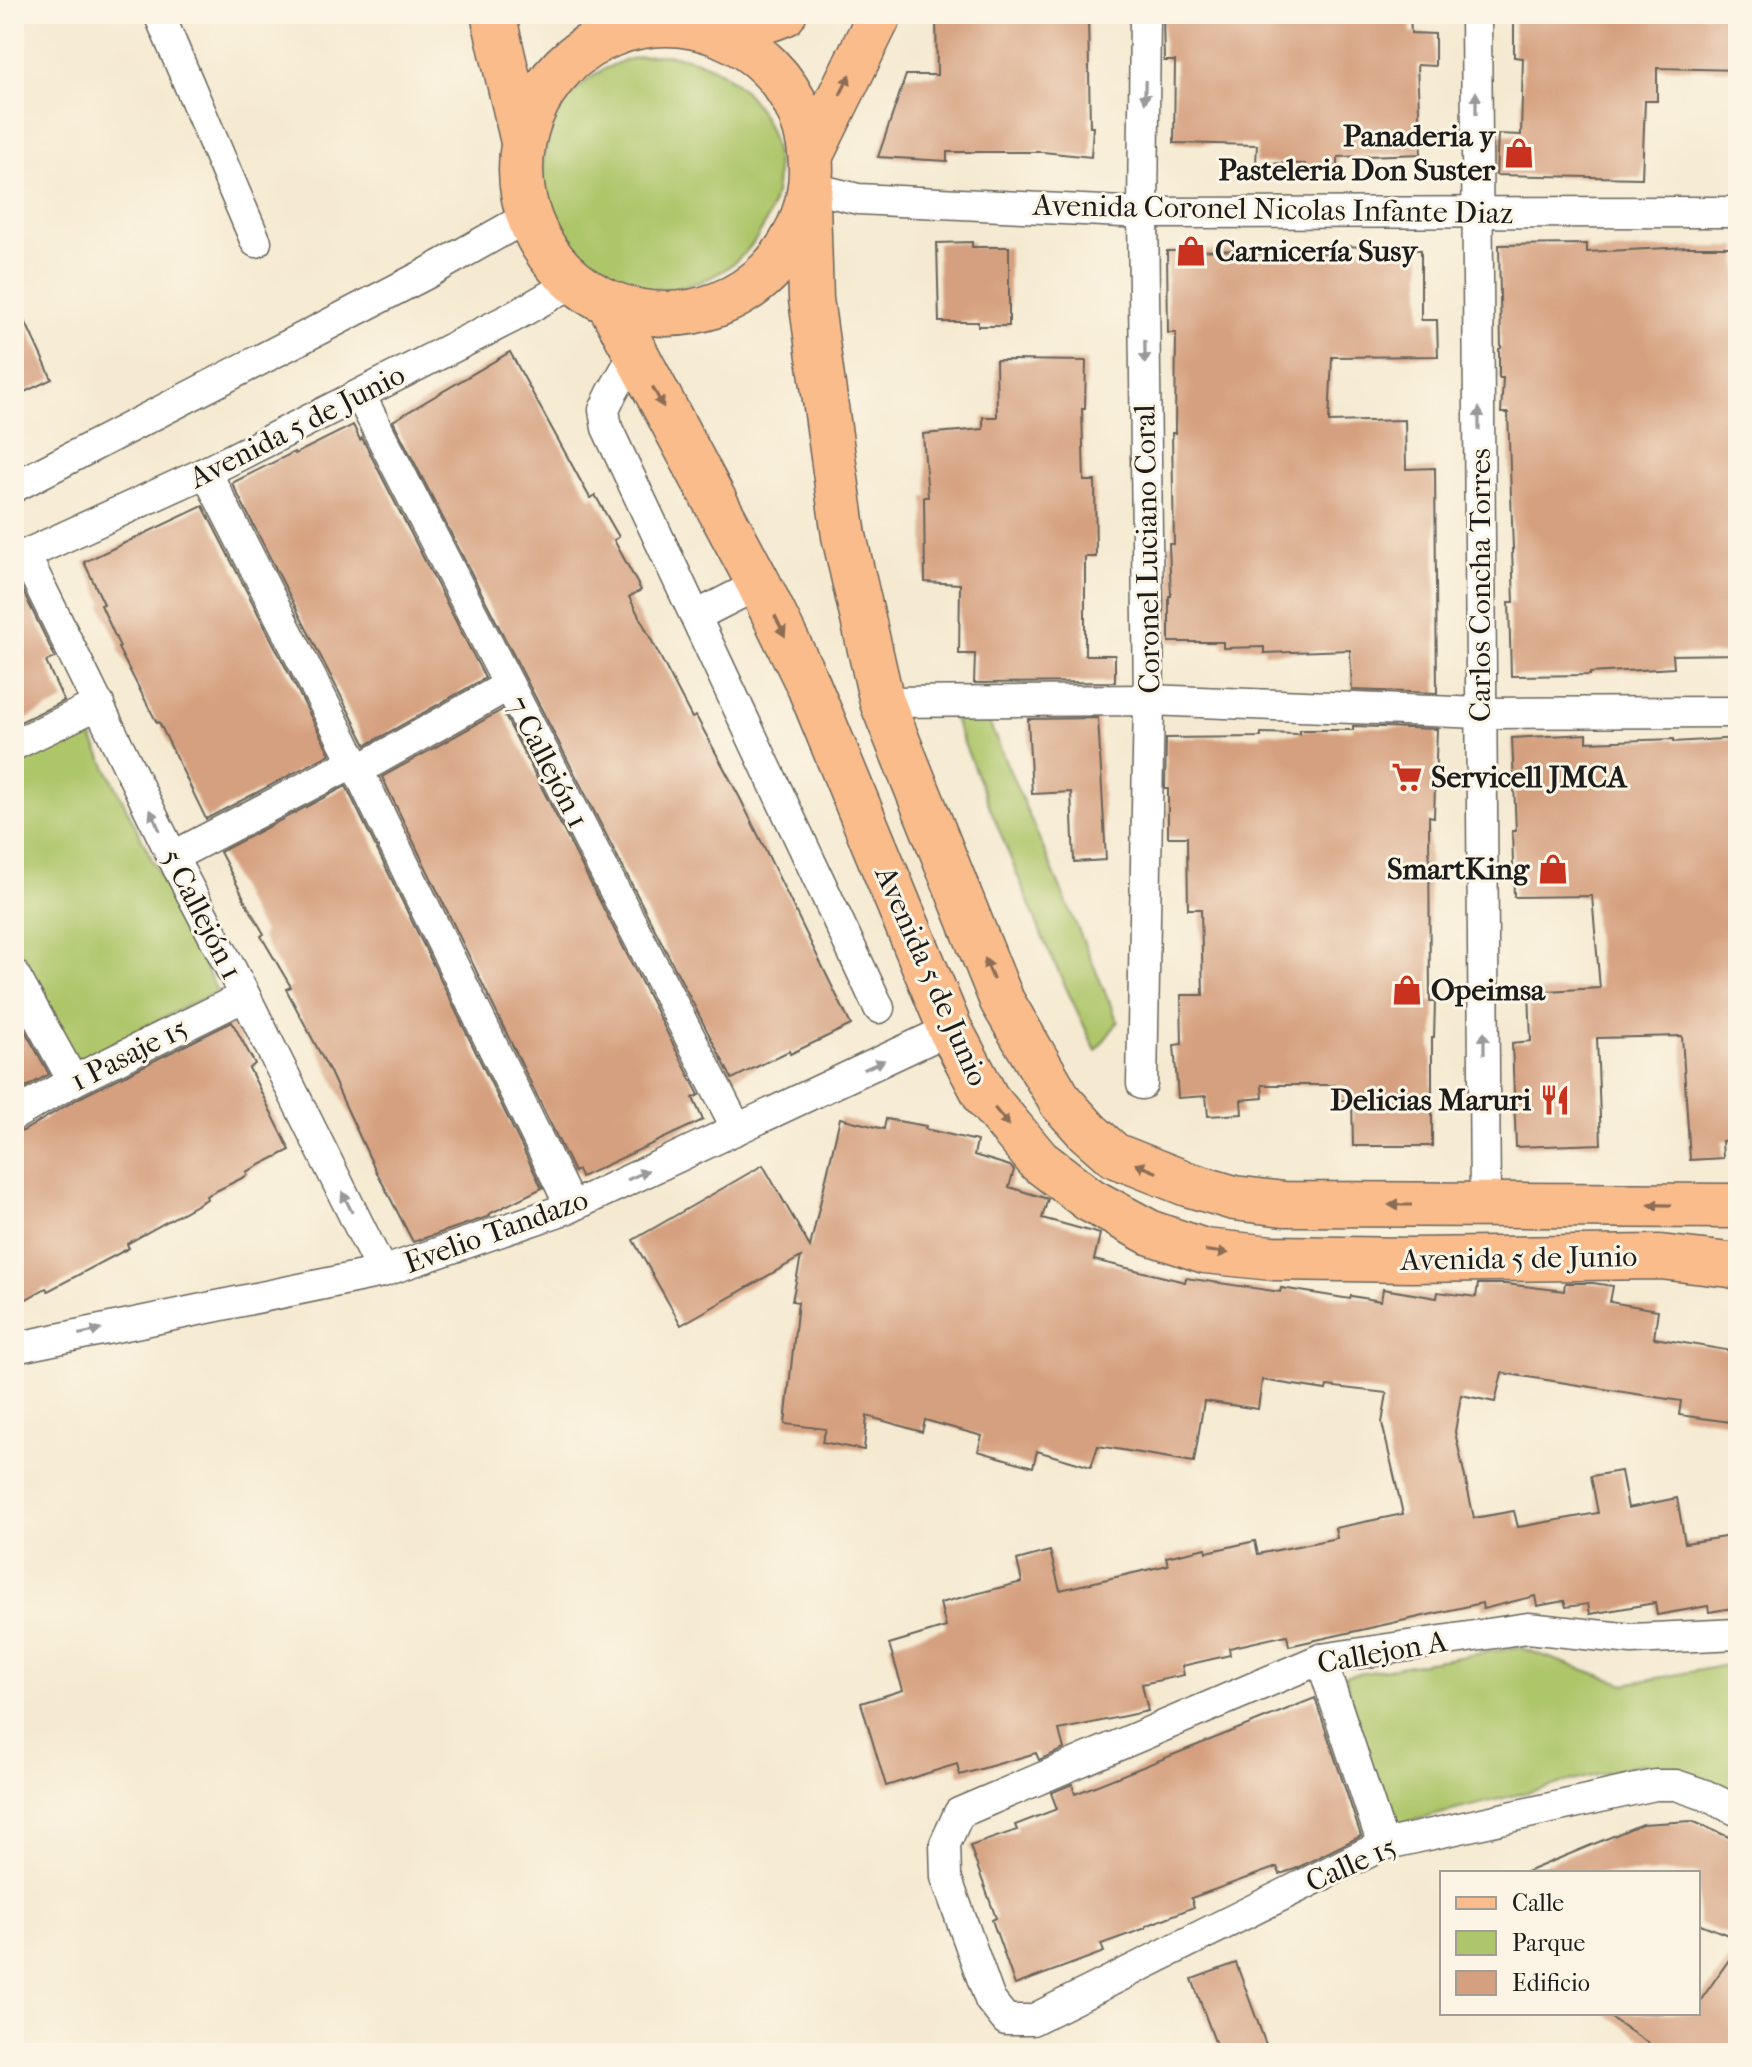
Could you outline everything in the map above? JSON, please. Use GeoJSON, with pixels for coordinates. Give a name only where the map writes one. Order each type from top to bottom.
{"type":"FeatureCollection","features":[{"type":"Feature","properties":{"kind":"main road"},"geometry":{"type":"LineString","coordinates":[[493,14],[523,142],[522,184],[529,216],[547,252],[592,293],[649,314],[691,313],[731,300],[766,276],[792,243],[809,182],[801,112],[778,75],[747,47],[685,22]]}},
{"type":"Feature","properties":{"kind":"main road"},"geometry":{"type":"LineString","coordinates":[[523,142],[537,101],[562,66],[596,40],[636,25],[685,22],[735,28],[784,14]]}},
{"type":"Feature","properties":{"kind":"main road","name":"Avenida 5 de Junio"},"geometry":{"type":"LineString","coordinates":[[880,14],[809,182],[811,299],[844,536],[882,702],[1002,1001],[1061,1102],[1114,1155],[1187,1184],[1234,1198],[1284,1204],[1738,1206]]}},
{"type":"Feature","properties":{"kind":"main road","name":"Avenida 5 de Junio"},"geometry":{"type":"LineString","coordinates":[[592,293],[635,353],[759,584],[808,684],[950,1029],[987,1099],[1039,1161],[1090,1200],[1151,1233],[1205,1251],[1272,1258],[1412,1260],[1660,1257],[1738,1267]]}},
{"type":"Feature","properties":{"kind":"street"},"geometry":{"type":"LineString","coordinates":[[159,14],[256,242]]}},
{"type":"Feature","properties":{"kind":"street","name":"Coronel Luciano Coral"},"geometry":{"type":"LineString","coordinates":[[1142,1084],[1149,700],[1143,213],[1145,14]]}},
{"type":"Feature","properties":{"kind":"street","name":"Carlos Concha Torres"},"geometry":{"type":"LineString","coordinates":[[1476,14],[1485,1205]]}},
{"type":"Feature","properties":{"kind":"street","name":"Avenida Coronel Nicolas Infante Diaz"},"geometry":{"type":"LineString","coordinates":[[809,182],[858,199],[1143,213],[1738,212]]}},
{"type":"Feature","properties":{"kind":"street"},"geometry":{"type":"LineString","coordinates":[[14,487],[424,275],[529,216]]}},
{"type":"Feature","properties":{"kind":"street","name":"Avenida 5 de Junio"},"geometry":{"type":"LineString","coordinates":[[20,557],[206,472],[513,317],[592,293]]}},
{"type":"Feature","properties":{"kind":"street"},"geometry":{"type":"LineString","coordinates":[[635,353],[604,410],[607,428],[879,1008]]}},
{"type":"Feature","properties":{"kind":"street","name":"7 Callejón 1"},"geometry":{"type":"LineString","coordinates":[[360,395],[737,1129]]}},
{"type":"Feature","properties":{"kind":"street"},"geometry":{"type":"LineString","coordinates":[[14,466],[44,472]]}},
{"type":"Feature","properties":{"kind":"street"},"geometry":{"type":"LineString","coordinates":[[206,472],[356,766],[571,1207]]}},
{"type":"Feature","properties":{"kind":"street","name":"5 Callejón 1"},"geometry":{"type":"LineString","coordinates":[[20,557],[99,704],[172,857],[382,1272]]}},
{"type":"Feature","properties":{"kind":"street"},"geometry":{"type":"LineString","coordinates":[[696,616],[759,584]]}},
{"type":"Feature","properties":{"kind":"street"},"geometry":{"type":"LineString","coordinates":[[172,857],[356,766],[509,685]]}},
{"type":"Feature","properties":{"kind":"street"},"geometry":{"type":"LineString","coordinates":[[882,702],[1149,700],[1481,713],[1738,712]]}},
{"type":"Feature","properties":{"kind":"street"},"geometry":{"type":"LineString","coordinates":[[14,745],[99,704]]}},
{"type":"Feature","properties":{"kind":"street"},"geometry":{"type":"LineString","coordinates":[[14,974],[73,1081]]}},
{"type":"Feature","properties":{"kind":"street","name":"1 Pasaje 15"},"geometry":{"type":"LineString","coordinates":[[14,1115],[73,1081],[245,996]]}},
{"type":"Feature","properties":{"kind":"street","name":"Evelio Tandazo"},"geometry":{"type":"LineString","coordinates":[[14,1348],[382,1272],[571,1207],[950,1029]]}},
{"type":"Feature","properties":{"kind":"street","name":"Callejon A"},"geometry":{"type":"LineString","coordinates":[[1032,2020],[1006,2020],[990,2000],[946,1877],[945,1844],[959,1813],[1321,1659],[1528,1628],[1632,1639],[1738,1634]]}},
{"type":"Feature","properties":{"kind":"street"},"geometry":{"type":"LineString","coordinates":[[1321,1659],[1383,1845]]}},
{"type":"Feature","properties":{"kind":"street","name":"Calle 15"},"geometry":{"type":"LineString","coordinates":[[1032,2020],[1383,1845],[1655,1785],[1676,1785],[1738,1811]]}},
{"type":"Feature","properties":{"kind":"green space"},"geometry":{"type":"Polygon","coordinates":[[[660,55],[683,57],[705,64],[743,89],[768,127],[775,149],[775,195],[768,217],[743,255],[705,280],[683,287],[660,289],[637,287],[615,280],[577,255],[552,217],[545,195],[543,172],[545,149],[552,127],[577,89],[615,64],[637,57],[660,55]]]}},
{"type":"Feature","properties":{"kind":"green space"},"geometry":{"type":"Polygon","coordinates":[[[950,709],[988,720],[1118,1022],[1096,1051],[1045,943],[950,709]]]}},
{"type":"Feature","properties":{"kind":"green space"},"geometry":{"type":"Polygon","coordinates":[[[88,730],[217,991],[67,1066],[14,959],[14,766],[88,730]]]}},
{"type":"Feature","properties":{"kind":"green space"},"geometry":{"type":"Polygon","coordinates":[[[1518,1647],[1625,1684],[1738,1663],[1738,1799],[1645,1763],[1387,1827],[1345,1676],[1518,1647]]]}},
{"type":"Feature","properties":{"kind":"building"},"geometry":{"type":"Polygon","coordinates":[[[1088,14],[1090,127],[1093,127],[1091,157],[1043,152],[947,152],[947,161],[878,157],[906,75],[937,75],[936,15],[1088,14]]]}},
{"type":"Feature","properties":{"kind":"building"},"geometry":{"type":"Polygon","coordinates":[[[1163,14],[1410,14],[1411,33],[1435,34],[1435,66],[1417,65],[1421,154],[1338,157],[1338,170],[1305,169],[1305,164],[1256,163],[1257,145],[1174,143],[1175,61],[1164,61],[1163,14]]]}},
{"type":"Feature","properties":{"kind":"building"},"geometry":{"type":"Polygon","coordinates":[[[1514,14],[1738,14],[1738,70],[1657,68],[1657,101],[1645,101],[1642,178],[1496,175],[1498,134],[1521,135],[1523,58],[1514,57],[1514,14]]]}},
{"type":"Feature","properties":{"kind":"building"},"geometry":{"type":"Polygon","coordinates":[[[972,242],[972,247],[1009,247],[1009,326],[939,322],[937,243],[972,242]]]}},
{"type":"Feature","properties":{"kind":"building"},"geometry":{"type":"Polygon","coordinates":[[[1587,244],[1587,252],[1738,247],[1738,654],[1673,655],[1674,668],[1590,675],[1511,676],[1509,602],[1514,602],[1513,549],[1508,413],[1501,413],[1503,378],[1499,378],[1499,245],[1587,244]]]}},
{"type":"Feature","properties":{"kind":"building"},"geometry":{"type":"Polygon","coordinates":[[[1345,246],[1421,250],[1421,320],[1437,320],[1438,356],[1332,357],[1329,422],[1405,420],[1406,469],[1435,468],[1437,693],[1352,690],[1350,650],[1264,653],[1264,647],[1223,648],[1223,642],[1169,642],[1169,544],[1174,544],[1172,433],[1175,433],[1176,333],[1168,333],[1167,251],[1345,253],[1345,246]]]}},
{"type":"Feature","properties":{"kind":"building"},"geometry":{"type":"Polygon","coordinates":[[[14,297],[52,379],[14,397],[14,297]]]}},
{"type":"Feature","properties":{"kind":"building"},"geometry":{"type":"Polygon","coordinates":[[[510,352],[590,498],[595,495],[619,537],[614,540],[641,590],[629,597],[692,718],[696,716],[740,798],[851,1025],[732,1079],[393,421],[510,352]]]}},
{"type":"Feature","properties":{"kind":"building"},"geometry":{"type":"Polygon","coordinates":[[[996,360],[1086,361],[1085,409],[1082,409],[1084,481],[1095,481],[1096,557],[1085,557],[1085,655],[1115,655],[1115,682],[974,683],[975,654],[959,654],[960,584],[925,582],[924,497],[928,497],[923,434],[983,429],[983,417],[997,417],[996,360]]]}},
{"type":"Feature","properties":{"kind":"building"},"geometry":{"type":"Polygon","coordinates":[[[353,425],[485,678],[366,745],[232,483],[353,425]]]}},
{"type":"Feature","properties":{"kind":"building"},"geometry":{"type":"Polygon","coordinates":[[[203,506],[330,754],[206,819],[159,722],[118,648],[101,605],[104,604],[84,562],[203,506]]]}},
{"type":"Feature","properties":{"kind":"building"},"geometry":{"type":"Polygon","coordinates":[[[14,578],[55,657],[46,662],[64,701],[14,725],[14,578]]]}},
{"type":"Feature","properties":{"kind":"building"},"geometry":{"type":"Polygon","coordinates":[[[502,710],[699,1095],[693,1098],[703,1120],[581,1177],[578,1170],[574,1172],[382,777],[502,710]]]}},
{"type":"Feature","properties":{"kind":"building"},"geometry":{"type":"Polygon","coordinates":[[[1098,718],[1106,860],[1074,862],[1071,792],[1032,794],[1028,719],[1098,718]]]}},
{"type":"Feature","properties":{"kind":"building"},"geometry":{"type":"Polygon","coordinates":[[[1353,726],[1437,729],[1434,817],[1429,816],[1430,1002],[1435,1002],[1432,1146],[1353,1146],[1352,1100],[1335,1100],[1335,1085],[1262,1085],[1263,1098],[1241,1100],[1242,1114],[1208,1116],[1206,1096],[1178,1098],[1174,1045],[1182,1044],[1181,995],[1203,995],[1201,909],[1188,909],[1187,837],[1168,837],[1166,738],[1261,737],[1261,733],[1299,734],[1299,730],[1353,730],[1353,726]]]}},
{"type":"Feature","properties":{"kind":"building"},"geometry":{"type":"Polygon","coordinates":[[[1587,734],[1587,742],[1738,738],[1738,1140],[1722,1141],[1723,1158],[1690,1160],[1682,1036],[1597,1038],[1601,1144],[1516,1147],[1512,1043],[1531,1041],[1529,992],[1600,988],[1592,896],[1514,897],[1512,831],[1516,831],[1512,738],[1587,734]]]}},
{"type":"Feature","properties":{"kind":"building"},"geometry":{"type":"Polygon","coordinates":[[[346,786],[542,1188],[490,1216],[413,1242],[286,989],[291,987],[261,936],[264,934],[220,852],[346,786]]]}},
{"type":"Feature","properties":{"kind":"building"},"geometry":{"type":"Polygon","coordinates":[[[14,1011],[49,1074],[14,1094],[14,1011]]]}},
{"type":"Feature","properties":{"kind":"building"},"geometry":{"type":"Polygon","coordinates":[[[232,1022],[255,1064],[249,1068],[290,1150],[246,1172],[248,1175],[206,1196],[207,1199],[127,1244],[129,1248],[14,1306],[14,1133],[232,1022]]]}},
{"type":"Feature","properties":{"kind":"building"},"geometry":{"type":"Polygon","coordinates":[[[840,1118],[884,1129],[886,1119],[926,1126],[925,1129],[977,1141],[974,1155],[1014,1170],[1009,1187],[1048,1199],[1042,1218],[1100,1234],[1094,1260],[1185,1282],[1186,1278],[1280,1292],[1281,1288],[1381,1301],[1383,1289],[1437,1298],[1438,1292],[1476,1297],[1478,1284],[1564,1291],[1565,1283],[1593,1283],[1613,1286],[1610,1302],[1658,1310],[1654,1338],[1738,1352],[1738,1423],[1679,1415],[1681,1401],[1502,1373],[1495,1402],[1461,1395],[1455,1432],[1474,1518],[1514,1511],[1518,1527],[1598,1513],[1591,1476],[1621,1471],[1628,1508],[1677,1498],[1685,1543],[1738,1535],[1738,1607],[1709,1612],[1708,1606],[1657,1615],[1655,1603],[1590,1614],[1588,1604],[1566,1607],[1564,1601],[1537,1606],[1535,1596],[1483,1609],[1482,1603],[1289,1646],[1287,1635],[1229,1648],[1230,1655],[1182,1666],[1184,1675],[1142,1684],[1148,1711],[1059,1730],[1064,1749],[1039,1760],[1036,1753],[960,1775],[957,1764],[886,1786],[861,1703],[903,1690],[889,1644],[946,1627],[940,1603],[1022,1582],[1017,1560],[1050,1551],[1060,1590],[1168,1565],[1166,1557],[1206,1548],[1207,1552],[1255,1541],[1258,1554],[1337,1538],[1335,1528],[1403,1514],[1382,1423],[1387,1393],[1327,1386],[1326,1390],[1262,1380],[1258,1409],[1204,1401],[1194,1462],[1098,1446],[1091,1467],[1037,1451],[1033,1467],[978,1451],[982,1436],[925,1420],[922,1432],[867,1416],[864,1450],[822,1442],[826,1429],[785,1424],[798,1302],[792,1301],[801,1257],[681,1325],[633,1240],[763,1165],[810,1247],[840,1118]]]}},
{"type":"Feature","properties":{"kind":"building"},"geometry":{"type":"Polygon","coordinates":[[[1315,1698],[1361,1836],[1295,1869],[1280,1874],[1277,1867],[1191,1898],[1194,1907],[1101,1944],[1104,1952],[1015,1985],[992,1920],[996,1918],[970,1846],[1017,1830],[1015,1825],[1057,1809],[1051,1793],[1072,1784],[1075,1794],[1315,1698]]]}},
{"type":"Feature","properties":{"kind":"building"},"geometry":{"type":"Polygon","coordinates":[[[1692,1821],[1738,1841],[1738,1939],[1700,1924],[1700,1871],[1529,1871],[1642,1824],[1692,1821]]]}},
{"type":"Feature","properties":{"kind":"building"},"geometry":{"type":"Polygon","coordinates":[[[1738,1947],[1738,2053],[1663,2053],[1607,2015],[1700,2015],[1700,2001],[1738,1947]]]}},
{"type":"Feature","properties":{"kind":"building"},"geometry":{"type":"Polygon","coordinates":[[[1236,1963],[1269,2053],[1219,2053],[1192,1979],[1236,1963]]]}},
{"type":"Feature","properties":{"kind":"place","name":"Panaderia y Pasteleria Don Suster"},"geometry":{"type":"Point","coordinates":[1519,153]}},
{"type":"Feature","properties":{"kind":"place","name":"Carnicería Susy"},"geometry":{"type":"Point","coordinates":[1191,251]}},
{"type":"Feature","properties":{"kind":"place","name":"Servicell JMCA"},"geometry":{"type":"Point","coordinates":[1407,777]}},
{"type":"Feature","properties":{"kind":"place","name":"SmartKing"},"geometry":{"type":"Point","coordinates":[1553,869]}},
{"type":"Feature","properties":{"kind":"place","name":"Opeimsa"},"geometry":{"type":"Point","coordinates":[1407,990]}},
{"type":"Feature","properties":{"kind":"place","name":"Delicias Maruri"},"geometry":{"type":"Point","coordinates":[1555,1100]}}]}
